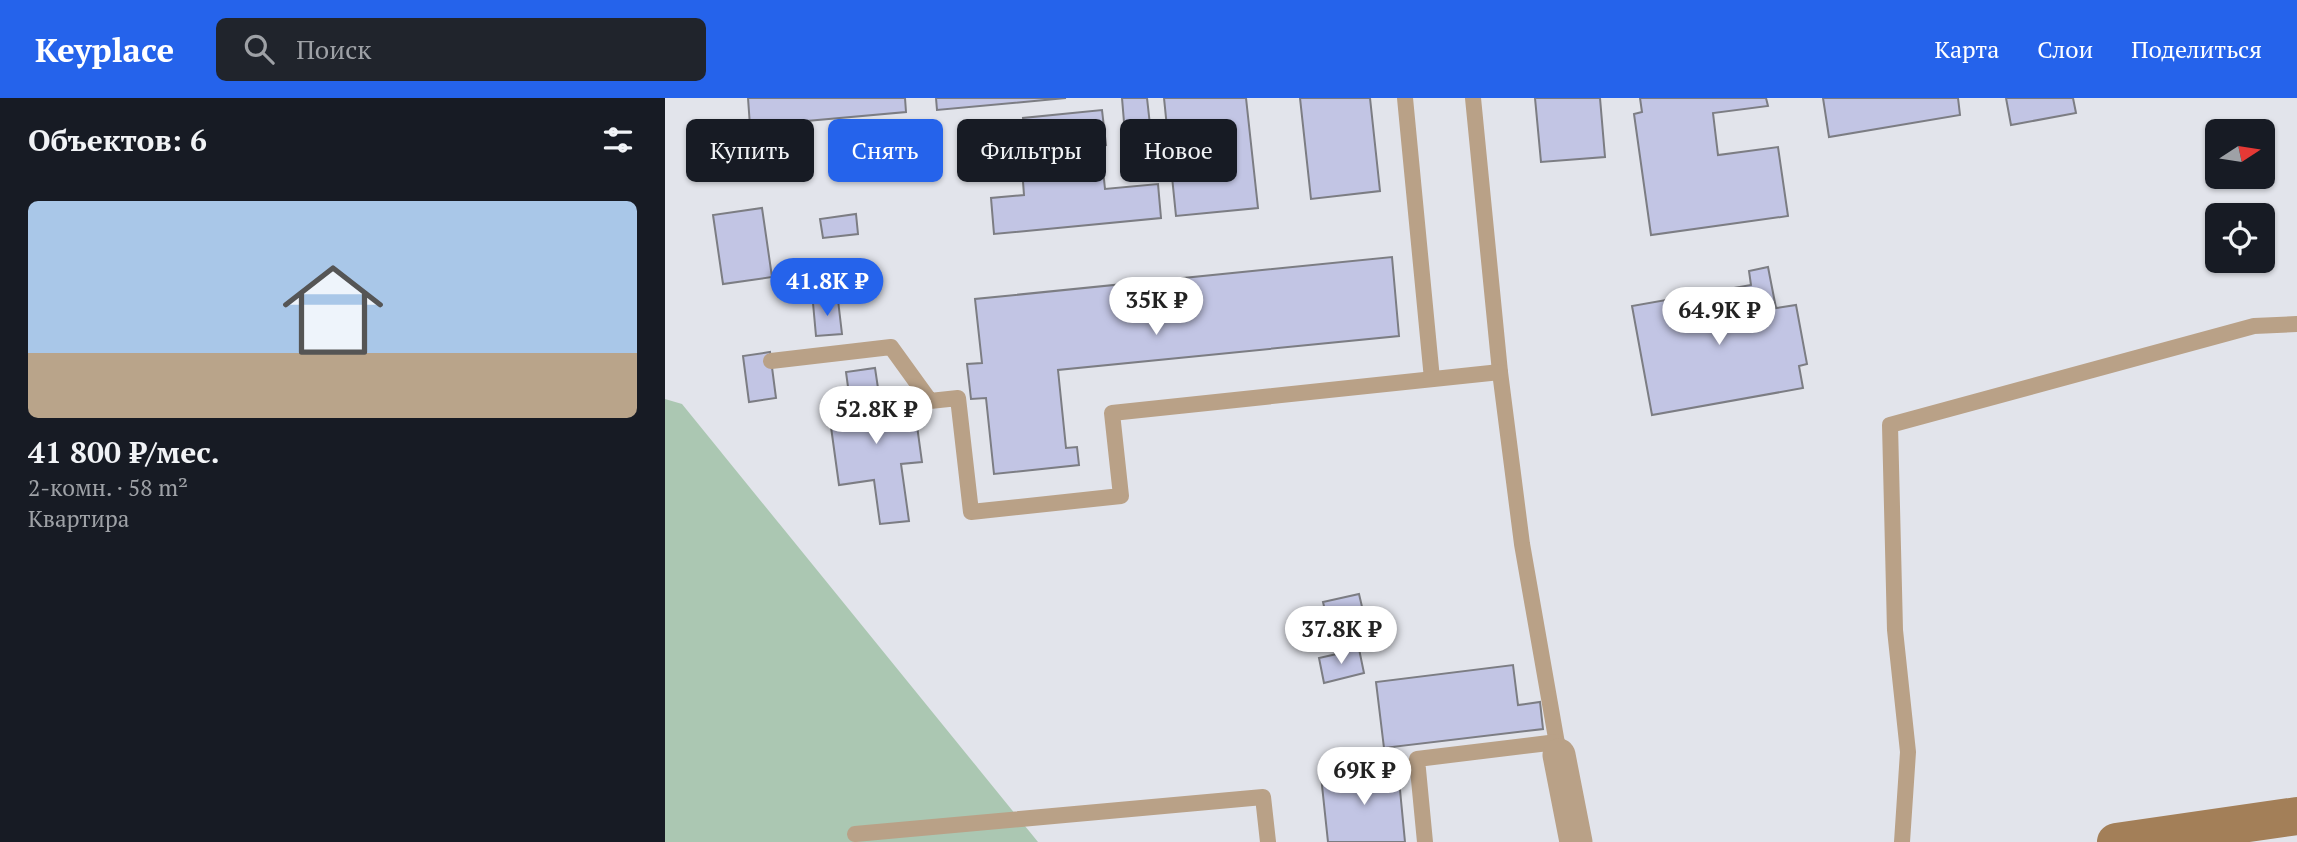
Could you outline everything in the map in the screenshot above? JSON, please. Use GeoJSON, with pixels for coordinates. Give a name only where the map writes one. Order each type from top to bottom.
{"type":"FeatureCollection","features":[{"type":"Feature","properties":{"kind":"main road"},"geometry":{"type":"LineString","coordinates":[[2116,842],[2297,816]]}},
{"type":"Feature","properties":{"kind":"street"},"geometry":{"type":"LineString","coordinates":[[1558,748],[1577,842]]}},
{"type":"Feature","properties":{"kind":"lane"},"geometry":{"type":"LineString","coordinates":[[1405,98],[1431,379]]}},
{"type":"Feature","properties":{"kind":"lane"},"geometry":{"type":"LineString","coordinates":[[1425,842],[1417,759],[1558,748],[1523,544],[1500,372],[1473,98]]}},
{"type":"Feature","properties":{"kind":"lane"},"geometry":{"type":"LineString","coordinates":[[1902,842],[1908,752],[1895,630],[1890,425],[2254,326],[2297,324]]}},
{"type":"Feature","properties":{"kind":"lane"},"geometry":{"type":"LineString","coordinates":[[771,361],[891,347],[930,401],[958,398],[971,512],[1121,496],[1112,413],[1500,372]]}},
{"type":"Feature","properties":{"kind":"lane"},"geometry":{"type":"LineString","coordinates":[[855,834],[1263,797],[1268,842]]}},
{"type":"Feature","properties":{"kind":"green space"},"geometry":{"type":"Polygon","coordinates":[[[665,399],[682,404],[1038,842],[665,842],[665,399]]]}},
{"type":"Feature","properties":{"kind":"building"},"geometry":{"type":"Polygon","coordinates":[[[748,98],[905,98],[906,112],[814,120],[750,119],[748,98]]]}},
{"type":"Feature","properties":{"kind":"building"},"geometry":{"type":"Polygon","coordinates":[[[936,98],[1066,98],[937,110],[936,98]]]}},
{"type":"Feature","properties":{"kind":"building"},"geometry":{"type":"Polygon","coordinates":[[[1122,98],[1147,98],[1149,119],[1124,119],[1122,98]]]}},
{"type":"Feature","properties":{"kind":"building"},"geometry":{"type":"Polygon","coordinates":[[[1164,98],[1246,98],[1258,208],[1176,216],[1173,182],[1237,182],[1237,119],[1166,119],[1164,98]]]}},
{"type":"Feature","properties":{"kind":"building"},"geometry":{"type":"Polygon","coordinates":[[[1300,98],[1370,98],[1380,191],[1311,199],[1300,98]]]}},
{"type":"Feature","properties":{"kind":"building"},"geometry":{"type":"Polygon","coordinates":[[[1535,98],[1600,98],[1605,157],[1541,162],[1535,98]]]}},
{"type":"Feature","properties":{"kind":"building"},"geometry":{"type":"Polygon","coordinates":[[[1640,98],[1766,98],[1768,106],[1713,113],[1718,155],[1778,147],[1788,216],[1651,235],[1634,114],[1642,112],[1640,98]]]}},
{"type":"Feature","properties":{"kind":"building"},"geometry":{"type":"Polygon","coordinates":[[[1823,98],[1958,98],[1960,115],[1829,137],[1823,98]]]}},
{"type":"Feature","properties":{"kind":"building"},"geometry":{"type":"Polygon","coordinates":[[[2006,98],[2073,98],[2076,113],[2011,125],[2006,98]]]}},
{"type":"Feature","properties":{"kind":"building"},"geometry":{"type":"Polygon","coordinates":[[[1102,110],[1103,119],[1023,119],[1102,110]]]}},
{"type":"Feature","properties":{"kind":"building"},"geometry":{"type":"Polygon","coordinates":[[[1023,182],[1104,182],[1105,189],[1158,184],[1161,218],[994,234],[991,198],[1024,195],[1023,182]]]}},
{"type":"Feature","properties":{"kind":"building"},"geometry":{"type":"Polygon","coordinates":[[[762,208],[772,277],[723,284],[713,215],[762,208]]]}},
{"type":"Feature","properties":{"kind":"building"},"geometry":{"type":"Polygon","coordinates":[[[856,214],[858,234],[823,238],[820,219],[856,214]]]}},
{"type":"Feature","properties":{"kind":"building"},"geometry":{"type":"Polygon","coordinates":[[[1392,257],[1399,336],[1058,370],[1066,448],[1077,447],[1079,465],[994,474],[986,398],[971,399],[967,364],[982,363],[975,299],[1392,257]]]}},
{"type":"Feature","properties":{"kind":"building"},"geometry":{"type":"Polygon","coordinates":[[[1768,267],[1776,308],[1796,305],[1807,364],[1799,366],[1803,388],[1652,415],[1632,306],[1751,285],[1749,271],[1768,267]]]}},
{"type":"Feature","properties":{"kind":"building"},"geometry":{"type":"Polygon","coordinates":[[[838,300],[842,334],[816,336],[813,303],[838,300]]]}},
{"type":"Feature","properties":{"kind":"building"},"geometry":{"type":"Polygon","coordinates":[[[770,352],[776,398],[749,402],[743,356],[770,352]]]}},
{"type":"Feature","properties":{"kind":"building"},"geometry":{"type":"Polygon","coordinates":[[[875,368],[882,415],[915,411],[922,462],[901,464],[909,521],[880,524],[874,480],[839,485],[831,427],[853,424],[846,372],[875,368]]]}},
{"type":"Feature","properties":{"kind":"building"},"geometry":{"type":"Polygon","coordinates":[[[1359,594],[1363,611],[1327,619],[1323,602],[1359,594]]]}},
{"type":"Feature","properties":{"kind":"building"},"geometry":{"type":"Polygon","coordinates":[[[1359,649],[1364,673],[1324,683],[1319,658],[1359,649]]]}},
{"type":"Feature","properties":{"kind":"building"},"geometry":{"type":"Polygon","coordinates":[[[1513,665],[1518,705],[1540,702],[1543,729],[1384,748],[1376,682],[1513,665]]]}},
{"type":"Feature","properties":{"kind":"building"},"geometry":{"type":"Polygon","coordinates":[[[1398,769],[1405,842],[1328,842],[1321,776],[1398,769]]]}}]}
